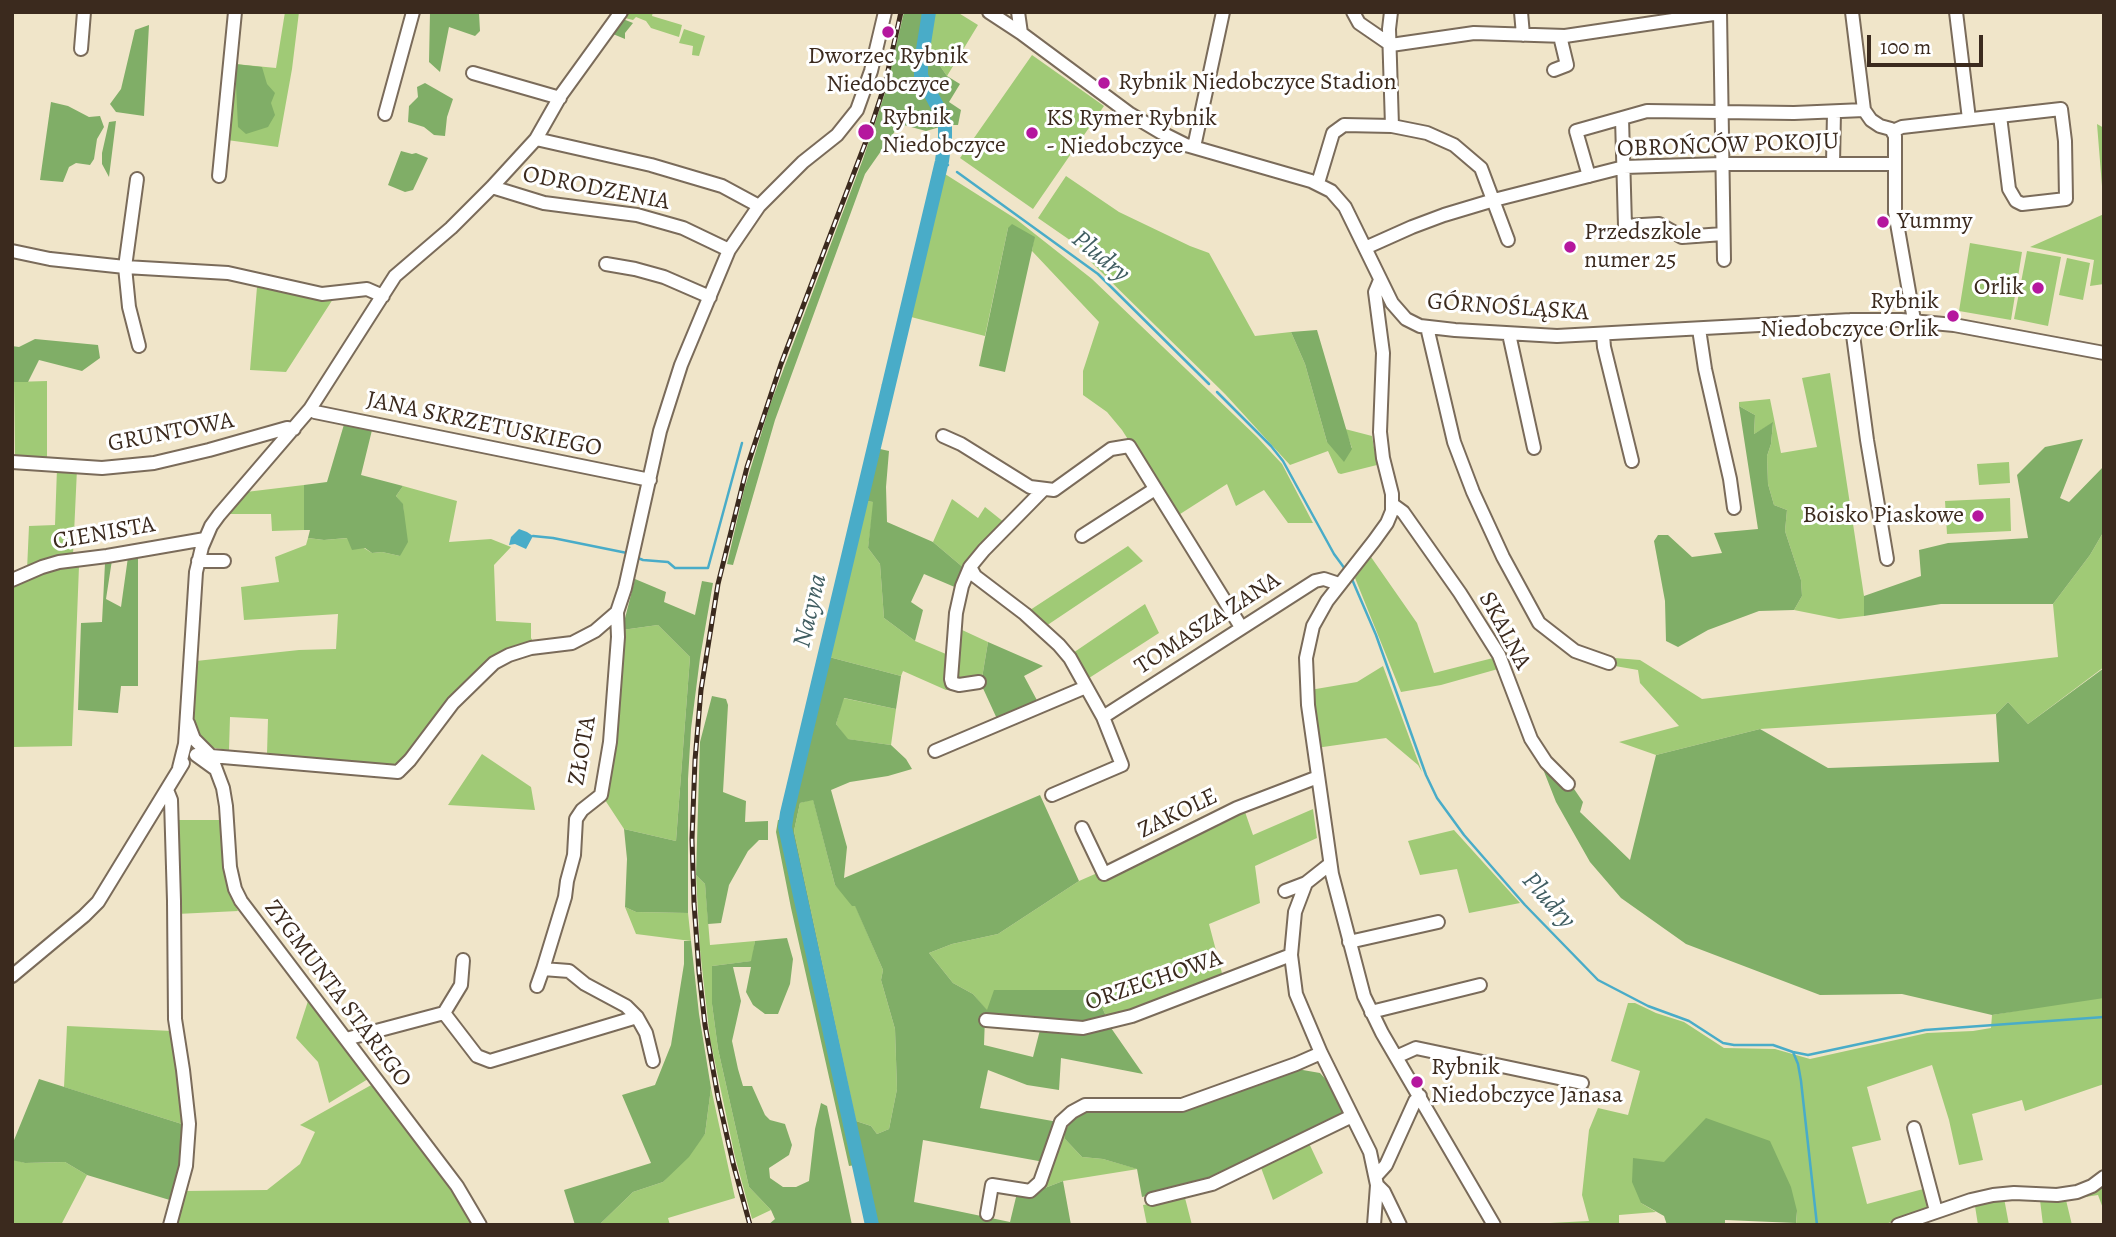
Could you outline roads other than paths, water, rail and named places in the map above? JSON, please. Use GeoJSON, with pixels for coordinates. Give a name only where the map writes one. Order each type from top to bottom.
{"type":"FeatureCollection","features":[{"type":"Feature","properties":{"kind":"street"},"geometry":{"type":"LineString","coordinates":[[81,49],[84,12]]}},
{"type":"Feature","properties":{"kind":"street"},"geometry":{"type":"LineString","coordinates":[[219,176],[235,12]]}},
{"type":"Feature","properties":{"kind":"street"},"geometry":{"type":"LineString","coordinates":[[385,114],[413,12]]}},
{"type":"Feature","properties":{"kind":"street"},"geometry":{"type":"LineString","coordinates":[[197,752],[187,718],[198,561],[205,539],[219,515],[310,409],[395,276],[452,228],[536,139],[560,98],[621,12]]}},
{"type":"Feature","properties":{"kind":"street","name":"ZŁOTA"},"geometry":{"type":"LineString","coordinates":[[537,986],[565,897],[574,855],[576,819],[582,810],[601,795],[610,742],[618,637],[617,612],[625,588],[660,431],[681,365],[729,250],[759,206],[803,162],[837,135],[857,110],[872,71],[885,12]]}},
{"type":"Feature","properties":{"kind":"street","name":"GÓRNOŚLĄSKA"},"geometry":{"type":"LineString","coordinates":[[989,12],[1001,16],[1139,120],[1179,142],[1318,183],[1331,191],[1343,203],[1392,303],[1402,315],[1415,324],[1432,328],[1557,336],[1851,320],[1914,320],[2104,353]]}},
{"type":"Feature","properties":{"kind":"street"},"geometry":{"type":"LineString","coordinates":[[1001,16],[1008,17],[1016,12],[1021,33]]}},
{"type":"Feature","properties":{"kind":"street"},"geometry":{"type":"LineString","coordinates":[[1194,147],[1223,12]]}},
{"type":"Feature","properties":{"kind":"street"},"geometry":{"type":"LineString","coordinates":[[1353,12],[1359,23],[1391,45],[1474,33],[1560,36],[1720,13],[1724,260]]}},
{"type":"Feature","properties":{"kind":"street"},"geometry":{"type":"LineString","coordinates":[[1391,12],[1389,29],[1392,126]]}},
{"type":"Feature","properties":{"kind":"street"},"geometry":{"type":"LineString","coordinates":[[1521,12],[1523,34]]}},
{"type":"Feature","properties":{"kind":"street"},"geometry":{"type":"LineString","coordinates":[[1852,12],[1864,110],[1876,124],[1893,131],[1902,127],[2061,109],[2065,141],[2066,199],[2022,204],[2016,201],[2009,189],[2000,116]]}},
{"type":"Feature","properties":{"kind":"street"},"geometry":{"type":"LineString","coordinates":[[1956,12],[1969,119]]}},
{"type":"Feature","properties":{"kind":"street"},"geometry":{"type":"LineString","coordinates":[[1554,70],[1567,65],[1560,36]]}},
{"type":"Feature","properties":{"kind":"street"},"geometry":{"type":"LineString","coordinates":[[473,74],[560,98]]}},
{"type":"Feature","properties":{"kind":"street"},"geometry":{"type":"LineString","coordinates":[[1588,176],[1576,131],[1651,111],[1722,113],[1864,110]]}},
{"type":"Feature","properties":{"kind":"street"},"geometry":{"type":"LineString","coordinates":[[1833,164],[1834,111]]}},
{"type":"Feature","properties":{"kind":"street"},"geometry":{"type":"LineString","coordinates":[[1622,118],[1625,226],[1660,224],[1682,237],[1723,234]]}},
{"type":"Feature","properties":{"kind":"street"},"geometry":{"type":"LineString","coordinates":[[1318,183],[1333,133],[1344,125],[1392,126],[1427,133],[1454,145],[1481,168],[1508,240]]}},
{"type":"Feature","properties":{"kind":"street"},"geometry":{"type":"LineString","coordinates":[[1893,131],[1896,139],[1896,228],[1914,320]]}},
{"type":"Feature","properties":{"kind":"street"},"geometry":{"type":"LineString","coordinates":[[536,139],[651,165],[722,186],[759,206]]}},
{"type":"Feature","properties":{"kind":"street","name":"OBROŃCÓW POKOJU"},"geometry":{"type":"LineString","coordinates":[[1365,248],[1412,226],[1494,200],[1623,167],[1895,164]]}},
{"type":"Feature","properties":{"kind":"street"},"geometry":{"type":"LineString","coordinates":[[137,179],[125,267],[129,307],[139,346]]}},
{"type":"Feature","properties":{"kind":"street","name":"ODRODZENIA"},"geometry":{"type":"LineString","coordinates":[[492,187],[544,203],[637,215],[683,228],[729,250]]}},
{"type":"Feature","properties":{"kind":"street"},"geometry":{"type":"LineString","coordinates":[[12,251],[50,259],[125,267],[228,273],[322,294],[367,289],[383,296]]}},
{"type":"Feature","properties":{"kind":"street"},"geometry":{"type":"LineString","coordinates":[[606,264],[664,277],[710,297]]}},
{"type":"Feature","properties":{"kind":"street"},"geometry":{"type":"LineString","coordinates":[[1380,280],[1375,292],[1382,353],[1380,436],[1392,504],[1390,516],[1319,612],[1306,654],[1306,686],[1330,864],[1360,985],[1371,1012],[1494,1225]]}},
{"type":"Feature","properties":{"kind":"street"},"geometry":{"type":"LineString","coordinates":[[1851,320],[1887,559]]}},
{"type":"Feature","properties":{"kind":"street"},"geometry":{"type":"LineString","coordinates":[[1432,328],[1433,352],[1454,442],[1473,492],[1503,557],[1539,623],[1575,651],[1609,663]]}},
{"type":"Feature","properties":{"kind":"street"},"geometry":{"type":"LineString","coordinates":[[1699,329],[1734,508]]}},
{"type":"Feature","properties":{"kind":"street"},"geometry":{"type":"LineString","coordinates":[[1509,334],[1534,448]]}},
{"type":"Feature","properties":{"kind":"street"},"geometry":{"type":"LineString","coordinates":[[1603,335],[1632,461]]}},
{"type":"Feature","properties":{"kind":"street","name":"JANA SKRZETUSKIEGO"},"geometry":{"type":"LineString","coordinates":[[310,409],[650,480]]}},
{"type":"Feature","properties":{"kind":"street","name":"GRUNTOWA"},"geometry":{"type":"LineString","coordinates":[[12,462],[102,468],[154,463],[286,428],[294,429]]}},
{"type":"Feature","properties":{"kind":"street"},"geometry":{"type":"LineString","coordinates":[[943,436],[961,444],[1030,487],[1054,490],[1111,449],[1129,446],[1241,627]]}},
{"type":"Feature","properties":{"kind":"street"},"geometry":{"type":"LineString","coordinates":[[979,682],[959,685],[952,683],[951,679],[956,613],[962,586],[970,567],[984,550],[1044,489]]}},
{"type":"Feature","properties":{"kind":"street"},"geometry":{"type":"LineString","coordinates":[[1082,536],[1155,489]]}},
{"type":"Feature","properties":{"kind":"street","name":"SKALNA"},"geometry":{"type":"LineString","coordinates":[[1392,504],[1403,512],[1460,593],[1499,655],[1531,739],[1546,762],[1568,784]]}},
{"type":"Feature","properties":{"kind":"street","name":"CIENISTA"},"geometry":{"type":"LineString","coordinates":[[12,580],[42,567],[76,558],[107,556],[205,539]]}},
{"type":"Feature","properties":{"kind":"street"},"geometry":{"type":"LineString","coordinates":[[198,561],[224,561]]}},
{"type":"Feature","properties":{"kind":"street"},"geometry":{"type":"LineString","coordinates":[[970,567],[975,576],[1024,614],[1070,658],[1103,717],[1122,765],[1052,795]]}},
{"type":"Feature","properties":{"kind":"street","name":"TOMASZA ZANA"},"geometry":{"type":"LineString","coordinates":[[1103,717],[1315,580],[1345,578]]}},
{"type":"Feature","properties":{"kind":"street"},"geometry":{"type":"LineString","coordinates":[[12,976],[93,907],[179,768],[197,752],[398,772],[453,703],[494,663],[531,648],[572,643],[596,631],[617,612]]}},
{"type":"Feature","properties":{"kind":"street"},"geometry":{"type":"LineString","coordinates":[[935,751],[1086,687]]}},
{"type":"Feature","properties":{"kind":"street","name":"ZYGMUNTA STAREGO"},"geometry":{"type":"LineString","coordinates":[[197,752],[224,794],[229,862],[237,895],[457,1186],[480,1225]]}},
{"type":"Feature","properties":{"kind":"street","name":"ZAKOLE"},"geometry":{"type":"LineString","coordinates":[[1082,828],[1104,874],[1237,808],[1318,777]]}},
{"type":"Feature","properties":{"kind":"street"},"geometry":{"type":"LineString","coordinates":[[167,790],[171,800],[175,1018],[189,1124],[186,1166],[170,1225]]}},
{"type":"Feature","properties":{"kind":"street"},"geometry":{"type":"LineString","coordinates":[[1285,891],[1306,883],[1330,864]]}},
{"type":"Feature","properties":{"kind":"street"},"geometry":{"type":"LineString","coordinates":[[1306,883],[1296,912],[1291,955],[1296,994],[1321,1053],[1370,1152],[1377,1180],[1400,1225]]}},
{"type":"Feature","properties":{"kind":"street"},"geometry":{"type":"LineString","coordinates":[[1349,942],[1438,922]]}},
{"type":"Feature","properties":{"kind":"street","name":"ORZECHOWA"},"geometry":{"type":"LineString","coordinates":[[986,1020],[1083,1028],[1132,1016],[1291,955]]}},
{"type":"Feature","properties":{"kind":"street"},"geometry":{"type":"LineString","coordinates":[[346,1040],[444,1013],[461,985],[463,960]]}},
{"type":"Feature","properties":{"kind":"street"},"geometry":{"type":"LineString","coordinates":[[543,969],[569,971],[585,984],[626,1006],[637,1017],[646,1033],[653,1061]]}},
{"type":"Feature","properties":{"kind":"street"},"geometry":{"type":"LineString","coordinates":[[1371,1012],[1480,985]]}},
{"type":"Feature","properties":{"kind":"street"},"geometry":{"type":"LineString","coordinates":[[444,1013],[477,1056],[490,1061],[637,1017]]}},
{"type":"Feature","properties":{"kind":"street"},"geometry":{"type":"LineString","coordinates":[[1396,1056],[1416,1048],[1582,1083]]}},
{"type":"Feature","properties":{"kind":"street"},"geometry":{"type":"LineString","coordinates":[[987,1214],[992,1185],[1030,1191],[1040,1182],[1061,1122],[1085,1105],[1182,1105],[1321,1053]]}},
{"type":"Feature","properties":{"kind":"street"},"geometry":{"type":"LineString","coordinates":[[1374,1225],[1377,1180],[1415,1101],[1420,1096]]}},
{"type":"Feature","properties":{"kind":"street"},"geometry":{"type":"LineString","coordinates":[[1152,1199],[1212,1184],[1352,1116]]}},
{"type":"Feature","properties":{"kind":"street"},"geometry":{"type":"LineString","coordinates":[[1914,1128],[1936,1211]]}},
{"type":"Feature","properties":{"kind":"street"},"geometry":{"type":"LineString","coordinates":[[1898,1225],[1993,1195],[2068,1194],[2092,1186],[2104,1177]]}},
{"type":"Feature","properties":{"kind":"water"},"geometry":{"type":"Polygon","coordinates":[[[519,529],[533,536],[526,549],[515,544],[509,545],[511,537],[519,529]]]}},
{"type":"Feature","properties":{"kind":"waterway","name":"Nacyna"},"geometry":{"type":"LineString","coordinates":[[872,1225],[785,827],[942,161],[945,125],[921,76],[929,12]]}},
{"type":"Feature","properties":{"kind":"waterway","name":"Pludry"},"geometry":{"type":"LineString","coordinates":[[942,161],[948,165]]}},
{"type":"Feature","properties":{"kind":"waterway","name":"Pludry"},"geometry":{"type":"LineString","coordinates":[[957,172],[1098,274],[1209,384]]}},
{"type":"Feature","properties":{"kind":"waterway","name":"Nacyna"},"geometry":{"type":"LineString","coordinates":[[883,385],[889,383]]}},
{"type":"Feature","properties":{"kind":"waterway","name":"Pludry"},"geometry":{"type":"LineString","coordinates":[[1217,392],[1283,461],[1345,569]]}},
{"type":"Feature","properties":{"kind":"waterway"},"geometry":{"type":"LineString","coordinates":[[638,558],[668,562],[675,568],[708,568],[742,443]]}},
{"type":"Feature","properties":{"kind":"waterway"},"geometry":{"type":"LineString","coordinates":[[533,536],[627,553]]}},
{"type":"Feature","properties":{"kind":"waterway","name":"Pludry"},"geometry":{"type":"LineString","coordinates":[[1351,577],[1376,635],[1426,775],[1437,798],[1464,835],[1525,905],[1598,980],[1648,1006],[1689,1021],[1723,1043],[1773,1045],[1808,1055],[1925,1030],[2104,1017]]}},
{"type":"Feature","properties":{"kind":"waterway"},"geometry":{"type":"LineString","coordinates":[[1793,1052],[1801,1081],[1817,1225]]}},
{"type":"Feature","properties":{"kind":"railway"},"geometry":{"type":"LineString","coordinates":[[750,1225],[718,1097],[699,972],[692,839],[701,690],[718,584],[747,467],[781,364],[868,136],[885,84],[901,12]]}},
{"type":"Feature","properties":{"kind":"place","name":"Dworzec Rybnik Niedobczyce"},"geometry":{"type":"Point","coordinates":[888,32]}},
{"type":"Feature","properties":{"kind":"place","name":"Rybnik Niedobczyce Stadion"},"geometry":{"type":"Point","coordinates":[1104,83]}},
{"type":"Feature","properties":{"kind":"place","name":"Rybnik Niedobczyce"},"geometry":{"type":"Point","coordinates":[866,132]}},
{"type":"Feature","properties":{"kind":"place","name":"KS Rymer Rybnik - Niedobczyce"},"geometry":{"type":"Point","coordinates":[1032,133]}},
{"type":"Feature","properties":{"kind":"place","name":"Yummy"},"geometry":{"type":"Point","coordinates":[1883,222]}},
{"type":"Feature","properties":{"kind":"place","name":"Przedszkole numer 25"},"geometry":{"type":"Point","coordinates":[1570,247]}},
{"type":"Feature","properties":{"kind":"place","name":"Orlik"},"geometry":{"type":"Point","coordinates":[2038,288]}},
{"type":"Feature","properties":{"kind":"place","name":"Rybnik Niedobczyce Orlik"},"geometry":{"type":"Point","coordinates":[1953,316]}},
{"type":"Feature","properties":{"kind":"place","name":"Boisko Piaskowe"},"geometry":{"type":"Point","coordinates":[1978,516]}},
{"type":"Feature","properties":{"kind":"place","name":"Rybnik Niedobczyce Janasa"},"geometry":{"type":"Point","coordinates":[1417,1082]}}]}
